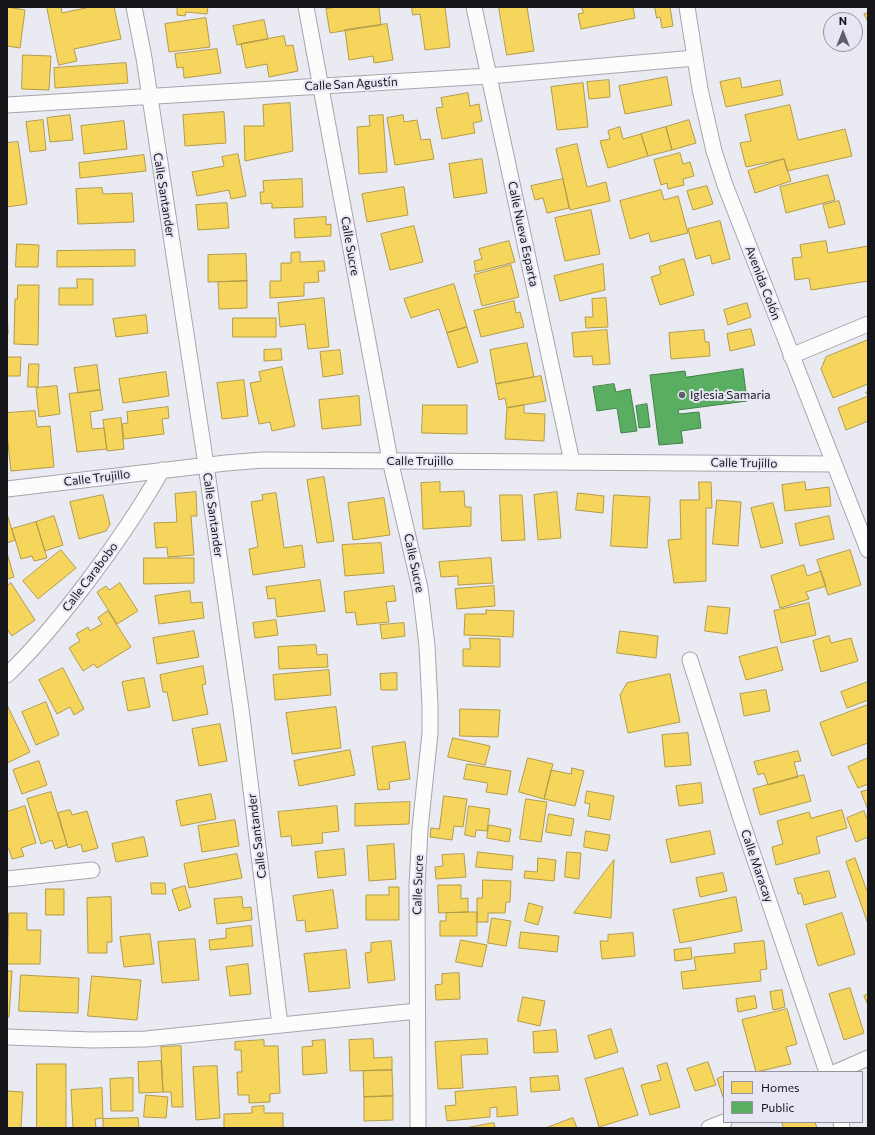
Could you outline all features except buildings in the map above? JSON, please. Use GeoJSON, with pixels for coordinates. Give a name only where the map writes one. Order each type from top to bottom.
{"type":"FeatureCollection","features":[{"type":"Feature","properties":{"kind":"street","name":"Calle Santander"},"geometry":{"type":"LineString","coordinates":[[134,7],[206,465],[241,708],[280,1025]]}},
{"type":"Feature","properties":{"kind":"street","name":"Calle Sucre"},"geometry":{"type":"LineString","coordinates":[[306,7],[390,460],[420,588],[427,646],[430,733],[420,829],[417,886],[418,1128]]}},
{"type":"Feature","properties":{"kind":"street","name":"Calle Nueva Esparta"},"geometry":{"type":"LineString","coordinates":[[474,7],[572,462]]}},
{"type":"Feature","properties":{"kind":"street","name":"Avenida Colón"},"geometry":{"type":"LineString","coordinates":[[687,7],[700,89],[714,151],[725,185],[868,550]]}},
{"type":"Feature","properties":{"kind":"street","name":"Calle San Agustín"},"geometry":{"type":"LineString","coordinates":[[7,105],[489,76],[695,58]]}},
{"type":"Feature","properties":{"kind":"street"},"geometry":{"type":"LineString","coordinates":[[791,356],[868,324]]}},
{"type":"Feature","properties":{"kind":"street","name":"Calle Trujillo"},"geometry":{"type":"LineString","coordinates":[[7,489],[206,465],[263,460],[834,464]]}},
{"type":"Feature","properties":{"kind":"street","name":"Calle Carabobo"},"geometry":{"type":"LineString","coordinates":[[7,675],[55,624],[89,580],[126,530],[162,470]]}},
{"type":"Feature","properties":{"kind":"street","name":"Calle Maracay"},"geometry":{"type":"LineString","coordinates":[[690,660],[742,822],[827,1071]]}},
{"type":"Feature","properties":{"kind":"street"},"geometry":{"type":"LineString","coordinates":[[7,879],[92,870]]}},
{"type":"Feature","properties":{"kind":"street"},"geometry":{"type":"LineString","coordinates":[[7,1037],[93,1040],[146,1039],[417,1011]]}},
{"type":"Feature","properties":{"kind":"street"},"geometry":{"type":"LineString","coordinates":[[838,1071],[868,1058]]}},
{"type":"Feature","properties":{"kind":"street"},"geometry":{"type":"LineString","coordinates":[[709,1128],[723,1122]]}},
{"type":"Feature","properties":{"kind":"place","name":"Iglesia Samaria"},"geometry":{"type":"Point","coordinates":[682,395]}}]}
